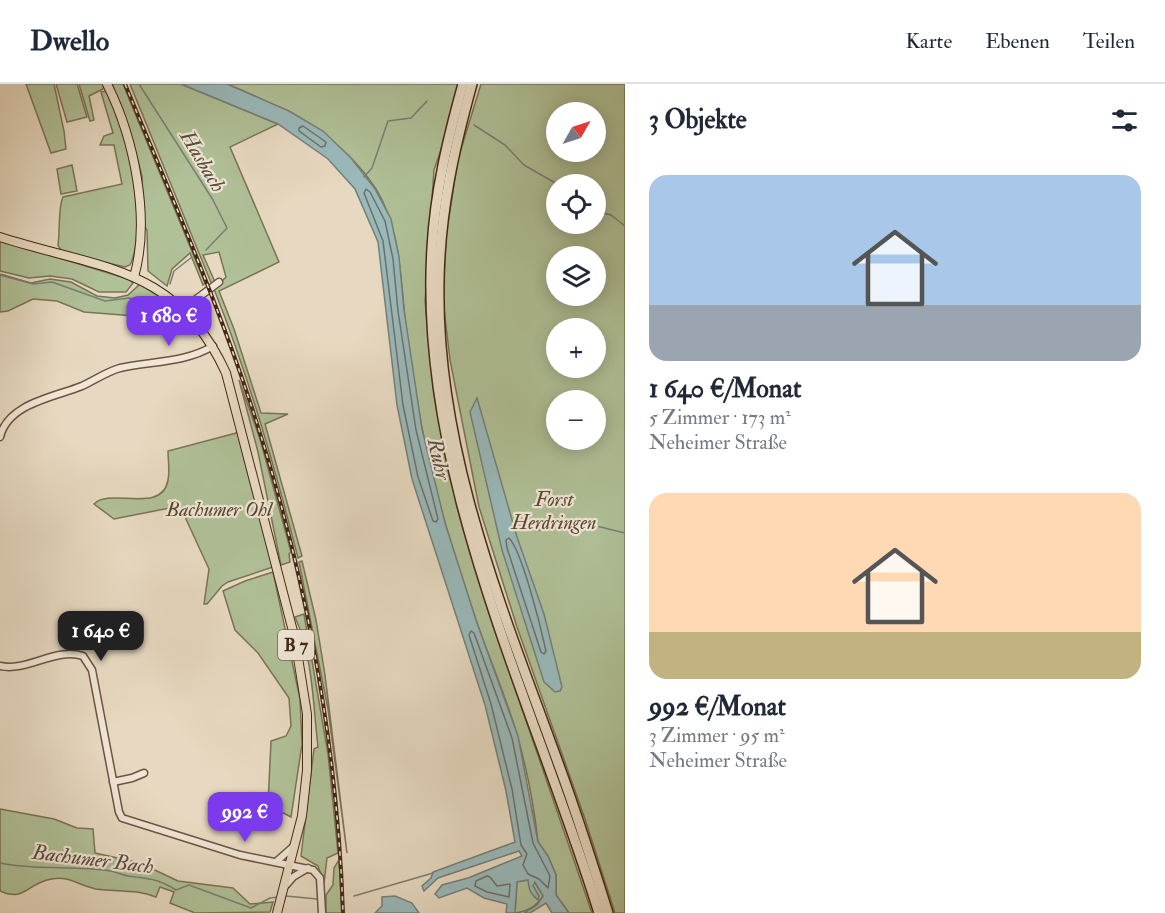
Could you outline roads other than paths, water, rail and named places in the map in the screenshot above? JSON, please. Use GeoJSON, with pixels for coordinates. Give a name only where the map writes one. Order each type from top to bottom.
{"type":"FeatureCollection","features":[{"type":"Feature","properties":{"kind":"highway"},"geometry":{"type":"LineString","coordinates":[[464,84],[446,144],[437,196],[432,248],[432,332],[442,417],[453,470],[477,557],[576,840],[599,913]]}},
{"type":"Feature","properties":{"kind":"highway"},"geometry":{"type":"LineString","coordinates":[[472,84],[454,147],[445,198],[440,248],[440,332],[450,414],[461,468],[485,554],[585,838],[608,913]]}},
{"type":"Feature","properties":{"kind":"main road"},"geometry":{"type":"LineString","coordinates":[[107,84],[137,176],[140,237],[134,276]]}},
{"type":"Feature","properties":{"kind":"main road","name":"B 7"},"geometry":{"type":"LineString","coordinates":[[0,237],[134,276],[150,284],[183,309],[213,346],[231,388],[295,639],[307,714],[308,770],[292,864],[277,913]]}},
{"type":"Feature","properties":{"kind":"main road"},"geometry":{"type":"LineString","coordinates":[[138,261],[150,284]]}},
{"type":"Feature","properties":{"kind":"street"},"geometry":{"type":"LineString","coordinates":[[183,309],[219,282]]}},
{"type":"Feature","properties":{"kind":"street"},"geometry":{"type":"LineString","coordinates":[[0,437],[7,417],[33,404],[81,386],[114,370],[191,357],[213,346]]}},
{"type":"Feature","properties":{"kind":"street"},"geometry":{"type":"LineString","coordinates":[[0,666],[11,667],[69,654],[80,654],[92,670],[119,812],[124,819],[240,855],[308,868],[319,875],[322,913]]}},
{"type":"Feature","properties":{"kind":"street"},"geometry":{"type":"LineString","coordinates":[[113,782],[144,773]]}},
{"type":"Feature","properties":{"kind":"street"},"geometry":{"type":"LineString","coordinates":[[276,861],[296,844]]}},
{"type":"Feature","properties":{"kind":"street"},"geometry":{"type":"LineString","coordinates":[[286,885],[308,868]]}},
{"type":"Feature","properties":{"kind":"water"},"geometry":{"type":"Polygon","coordinates":[[[181,84],[227,84],[289,111],[323,131],[351,158],[375,189],[391,219],[399,257],[404,310],[422,429],[445,523],[477,623],[518,736],[538,842],[548,856],[556,875],[556,895],[569,913],[552,913],[546,903],[530,913],[524,913],[537,905],[543,896],[535,882],[533,886],[539,896],[538,900],[533,895],[529,889],[528,880],[517,882],[515,913],[506,913],[507,904],[484,898],[467,888],[439,898],[435,894],[442,885],[468,878],[522,856],[519,851],[438,878],[424,891],[422,886],[431,878],[433,872],[515,842],[506,791],[485,705],[412,479],[397,405],[378,242],[355,189],[328,159],[278,124],[181,84]]]}},
{"type":"Feature","properties":{"kind":"water"},"geometry":{"type":"Polygon","coordinates":[[[477,398],[517,537],[544,614],[562,687],[560,691],[555,692],[544,682],[502,550],[470,412],[477,398]]]}},
{"type":"Feature","properties":{"kind":"water"},"geometry":{"type":"Polygon","coordinates":[[[395,896],[412,903],[419,913],[375,913],[382,906],[382,897],[395,896]]]}},
{"type":"Feature","properties":{"kind":"waterway","name":"Hasbach"},"geometry":{"type":"LineString","coordinates":[[139,84],[213,200],[227,228],[206,250]]}},
{"type":"Feature","properties":{"kind":"waterway"},"geometry":{"type":"LineString","coordinates":[[364,177],[372,168],[388,121],[411,118],[427,101]]}},
{"type":"Feature","properties":{"kind":"waterway"},"geometry":{"type":"LineString","coordinates":[[474,125],[505,145],[524,165],[546,178]]}},
{"type":"Feature","properties":{"kind":"waterway"},"geometry":{"type":"LineString","coordinates":[[606,214],[625,226]]}},
{"type":"Feature","properties":{"kind":"waterway","name":"Hasbach"},"geometry":{"type":"LineString","coordinates":[[170,284],[174,271],[192,257]]}},
{"type":"Feature","properties":{"kind":"waterway","name":"Hasbach"},"geometry":{"type":"LineString","coordinates":[[0,275],[33,284],[52,282],[105,301],[129,298],[157,304],[161,299]]}},
{"type":"Feature","properties":{"kind":"waterway"},"geometry":{"type":"LineString","coordinates":[[536,531],[560,527],[572,520],[625,533]]}},
{"type":"Feature","properties":{"kind":"waterway","name":"Bachumer Bach"},"geometry":{"type":"LineString","coordinates":[[0,863],[29,867],[110,871],[164,883],[176,890],[189,885],[251,908],[270,898],[278,897]]}},
{"type":"Feature","properties":{"kind":"waterway","name":"Bachumer Bach"},"geometry":{"type":"LineString","coordinates":[[354,896],[433,873]]}},
{"type":"Feature","properties":{"kind":"waterway","name":"Bachumer Bach"},"geometry":{"type":"LineString","coordinates":[[286,896],[317,899]]}},
{"type":"Feature","properties":{"kind":"railway"},"geometry":{"type":"LineString","coordinates":[[125,84],[231,346],[265,448],[283,513],[313,645],[324,712],[333,779],[343,913]]}},
{"type":"Feature","properties":{"kind":"water label","name":"Ruhr"},"geometry":{"type":"Point","coordinates":[439,459]}},
{"type":"Feature","properties":{"kind":"park label","name":"Bachumer Ohl"},"geometry":{"type":"Point","coordinates":[219,509]}},
{"type":"Feature","properties":{"kind":"park label","name":"Forst Herdringen"},"geometry":{"type":"Point","coordinates":[554,510]}}]}
